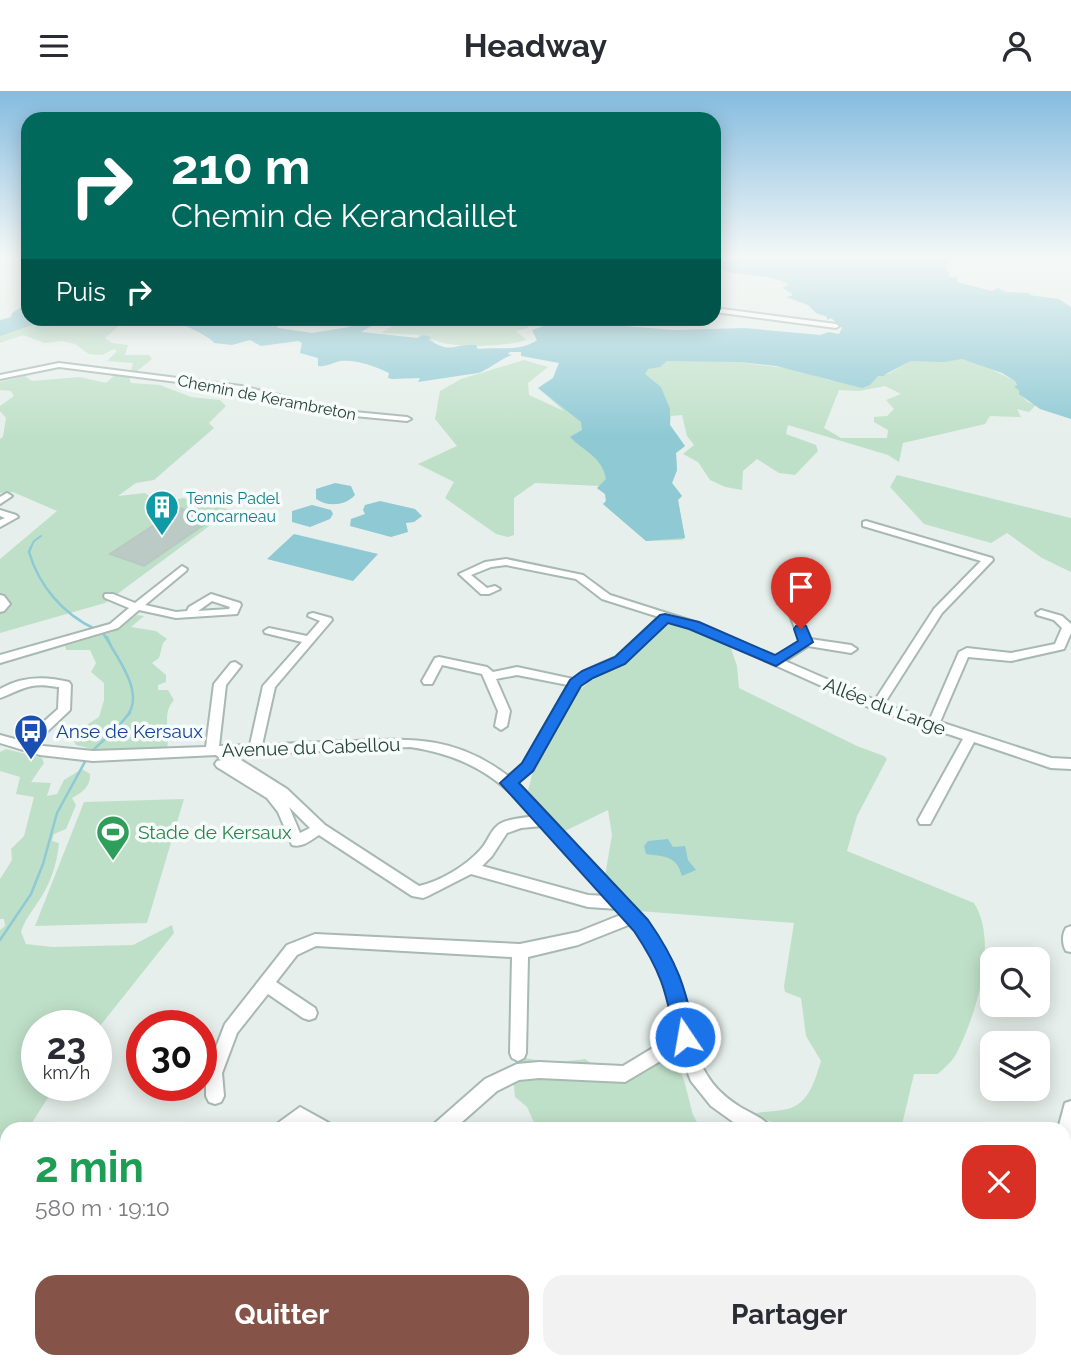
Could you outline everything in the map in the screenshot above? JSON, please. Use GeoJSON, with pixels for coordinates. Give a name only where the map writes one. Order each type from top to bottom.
{"type":"FeatureCollection","features":[{"type":"Feature","properties":{"kind":"street"},"geometry":{"type":"LineString","coordinates":[[772,318],[836,326]]}},
{"type":"Feature","properties":{"kind":"street","name":"Chemin de Kerambreton"},"geometry":{"type":"LineString","coordinates":[[2,377],[59,366],[142,374],[240,388],[344,413],[407,419]]}},
{"type":"Feature","properties":{"kind":"street"},"geometry":{"type":"LineString","coordinates":[[0,513],[13,517],[0,524]]}},
{"type":"Feature","properties":{"kind":"street"},"geometry":{"type":"LineString","coordinates":[[866,524],[988,559],[938,611],[877,706]]}},
{"type":"Feature","properties":{"kind":"street","name":"Allée du Large"},"geometry":{"type":"LineString","coordinates":[[495,589],[485,592],[464,574],[489,564],[506,562],[579,577],[606,597],[665,618],[694,625],[877,706],[1051,763],[1071,764]]}},
{"type":"Feature","properties":{"kind":"street"},"geometry":{"type":"LineString","coordinates":[[0,659],[114,626],[182,569]]}},
{"type":"Feature","properties":{"kind":"street"},"geometry":{"type":"LineString","coordinates":[[109,596],[176,615],[191,614]]}},
{"type":"Feature","properties":{"kind":"street"},"geometry":{"type":"LineString","coordinates":[[0,598],[5,604],[0,609]]}},
{"type":"Feature","properties":{"kind":"street"},"geometry":{"type":"LineString","coordinates":[[933,726],[967,652],[1011,657],[1060,647],[1068,628],[1058,618],[1041,613]]}},
{"type":"Feature","properties":{"kind":"street"},"geometry":{"type":"LineString","coordinates":[[796,615],[806,642]]}},
{"type":"Feature","properties":{"kind":"street"},"geometry":{"type":"LineString","coordinates":[[255,749],[269,686],[327,620],[313,616]]}},
{"type":"Feature","properties":{"kind":"street"},"geometry":{"type":"LineString","coordinates":[[508,783],[528,767],[575,683],[620,660],[665,618]]}},
{"type":"Feature","properties":{"kind":"street"},"geometry":{"type":"LineString","coordinates":[[269,631],[309,640]]}},
{"type":"Feature","properties":{"kind":"street"},"geometry":{"type":"LineString","coordinates":[[776,661],[806,642],[851,649]]}},
{"type":"Feature","properties":{"kind":"street"},"geometry":{"type":"LineString","coordinates":[[428,681],[439,661],[487,671],[504,711],[501,726]]}},
{"type":"Feature","properties":{"kind":"street"},"geometry":{"type":"LineString","coordinates":[[235,666],[220,684],[215,751],[217,758],[223,766],[261,786],[275,797],[297,841],[320,829]]}},
{"type":"Feature","properties":{"kind":"street"},"geometry":{"type":"LineString","coordinates":[[490,676],[517,671],[575,683]]}},
{"type":"Feature","properties":{"kind":"street"},"geometry":{"type":"LineString","coordinates":[[0,694],[14,686],[47,679],[65,685],[64,710],[24,746]]}},
{"type":"Feature","properties":{"kind":"street"},"geometry":{"type":"LineString","coordinates":[[925,820],[970,738]]}},
{"type":"Feature","properties":{"kind":"street","name":"Avenue du Cabellou"},"geometry":{"type":"LineString","coordinates":[[0,739],[40,751],[93,756],[370,743],[425,744],[461,754],[491,769],[546,820],[634,916],[659,951],[675,986],[685,1037],[697,1076],[724,1106],[748,1122]]}},
{"type":"Feature","properties":{"kind":"street"},"geometry":{"type":"LineString","coordinates":[[215,751],[282,792],[320,829],[417,892],[472,869],[496,841],[502,829],[546,820]]}},
{"type":"Feature","properties":{"kind":"street"},"geometry":{"type":"LineString","coordinates":[[472,869],[587,901],[621,903]]}},
{"type":"Feature","properties":{"kind":"street"},"geometry":{"type":"LineString","coordinates":[[217,1065],[230,1029],[292,950],[315,940],[520,951],[538,949],[610,928],[634,916]]}},
{"type":"Feature","properties":{"kind":"street"},"geometry":{"type":"LineString","coordinates":[[1071,932],[1071,946]]}},
{"type":"Feature","properties":{"kind":"street"},"geometry":{"type":"LineString","coordinates":[[518,1052],[520,951]]}},
{"type":"Feature","properties":{"kind":"street"},"geometry":{"type":"LineString","coordinates":[[266,984],[309,1013]]}},
{"type":"Feature","properties":{"kind":"street"},"geometry":{"type":"LineString","coordinates":[[449,1122],[491,1085],[517,1072],[539,1070],[625,1075],[685,1037]]}},
{"type":"Feature","properties":{"kind":"street"},"geometry":{"type":"LineString","coordinates":[[293,1122],[300,1117],[310,1122]]}},
{"type":"Feature","properties":{"kind":"green space"},"geometry":{"type":"Polygon","coordinates":[[[21,325],[119,326],[105,338],[112,343],[128,345],[125,355],[149,355],[152,359],[136,372],[131,371],[133,363],[107,361],[117,351],[114,349],[102,355],[89,354],[75,344],[62,341],[45,343],[23,335],[0,343],[0,333],[21,325]]]}},
{"type":"Feature","properties":{"kind":"green space"},"geometry":{"type":"Polygon","coordinates":[[[371,326],[361,332],[417,338],[420,335],[381,333],[392,326],[530,326],[516,331],[527,340],[492,346],[464,346],[430,338],[434,342],[316,332],[371,326]]]}},
{"type":"Feature","properties":{"kind":"green space"},"geometry":{"type":"Polygon","coordinates":[[[628,351],[802,365],[743,363],[794,369],[829,380],[870,385],[877,376],[890,373],[911,361],[962,359],[978,363],[1015,381],[1025,399],[1036,405],[1029,412],[1017,409],[1021,417],[990,416],[985,424],[903,443],[899,462],[888,455],[788,425],[786,434],[816,445],[818,451],[795,475],[779,473],[757,459],[743,471],[742,490],[725,487],[710,480],[698,462],[683,454],[694,445],[687,436],[682,415],[671,416],[670,425],[685,446],[676,453],[677,470],[672,483],[682,496],[678,500],[685,538],[646,541],[603,504],[606,501],[605,494],[597,488],[600,486],[535,483],[514,498],[514,535],[508,537],[496,534],[445,498],[454,482],[418,464],[457,446],[435,419],[440,391],[461,379],[524,360],[548,367],[528,383],[529,395],[564,411],[538,388],[553,378],[559,363],[628,351]],[[885,386],[859,391],[839,390],[824,428],[841,438],[887,438],[888,430],[874,422],[874,417],[887,416],[894,409],[886,400],[901,394],[885,386]]]}},
{"type":"Feature","properties":{"kind":"green space"},"geometry":{"type":"Polygon","coordinates":[[[117,373],[128,374],[131,383],[160,385],[191,397],[220,400],[226,406],[209,423],[214,428],[154,480],[136,483],[118,496],[145,493],[159,503],[183,498],[231,510],[105,603],[0,633],[0,559],[57,511],[13,492],[0,493],[0,439],[3,437],[6,418],[0,411],[0,406],[14,396],[11,391],[0,390],[0,382],[25,376],[32,381],[80,377],[106,383],[117,373]]]}},
{"type":"Feature","properties":{"kind":"green space"},"geometry":{"type":"Polygon","coordinates":[[[897,475],[1071,518],[1071,572],[1042,558],[1007,533],[991,543],[924,524],[890,487],[897,475]]]}},
{"type":"Feature","properties":{"kind":"green space"},"geometry":{"type":"Polygon","coordinates":[[[137,615],[144,616],[131,627],[156,631],[167,639],[163,643],[159,658],[152,663],[166,675],[166,682],[158,685],[158,690],[168,690],[174,700],[167,717],[167,748],[100,751],[76,745],[73,739],[85,726],[99,717],[104,700],[104,683],[91,672],[96,663],[90,650],[66,650],[65,646],[112,632],[137,615]]]}},
{"type":"Feature","properties":{"kind":"green space"},"geometry":{"type":"Polygon","coordinates":[[[667,624],[680,625],[730,645],[737,666],[739,688],[887,759],[857,816],[847,851],[974,903],[985,938],[985,947],[980,947],[980,987],[964,1038],[952,1060],[938,1074],[914,1074],[903,1122],[771,1122],[754,1114],[791,1108],[798,1104],[809,1093],[821,1061],[806,1036],[801,998],[785,992],[794,923],[639,911],[605,876],[612,835],[608,810],[565,831],[528,791],[533,771],[574,695],[590,681],[619,667],[655,632],[667,624]]]}},
{"type":"Feature","properties":{"kind":"green space"},"geometry":{"type":"Polygon","coordinates":[[[6,749],[42,758],[44,763],[31,782],[51,783],[47,796],[57,794],[64,780],[82,769],[90,774],[85,789],[72,798],[76,805],[66,829],[54,834],[52,841],[59,843],[55,866],[46,889],[21,932],[26,944],[52,947],[133,945],[172,925],[174,933],[112,1011],[21,1010],[21,1101],[46,1101],[32,1122],[0,1122],[0,930],[5,926],[4,919],[0,919],[0,879],[12,860],[11,849],[24,836],[34,797],[16,794],[20,777],[0,771],[0,752],[6,749]]]}},
{"type":"Feature","properties":{"kind":"green space","name":"Stade de Kersaux"},"geometry":{"type":"Polygon","coordinates":[[[184,799],[147,923],[35,926],[84,802],[184,799]]]}},
{"type":"Feature","properties":{"kind":"green space"},"geometry":{"type":"Polygon","coordinates":[[[672,1052],[697,1122],[534,1122],[527,1107],[515,1097],[512,1065],[524,1058],[554,1063],[585,1059],[601,1070],[623,1070],[672,1052]]]}},
{"type":"Feature","properties":{"kind":"water"},"geometry":{"type":"Polygon","coordinates":[[[21,318],[21,326],[29,326],[0,336],[0,320],[21,318]]]}},
{"type":"Feature","properties":{"kind":"water"},"geometry":{"type":"Polygon","coordinates":[[[827,318],[1071,318],[1071,419],[1040,409],[1019,394],[1019,390],[1014,387],[1017,385],[1015,381],[1002,373],[962,359],[944,362],[911,361],[885,376],[878,376],[870,385],[862,388],[776,366],[741,362],[667,361],[660,367],[648,369],[645,374],[661,387],[670,409],[670,425],[685,446],[676,453],[677,470],[672,483],[682,496],[678,500],[685,538],[646,541],[603,504],[606,501],[605,494],[597,488],[606,479],[604,471],[596,459],[570,437],[582,430],[581,422],[538,388],[553,378],[559,363],[521,356],[521,352],[510,352],[508,354],[512,355],[478,373],[418,382],[420,378],[388,378],[389,373],[383,370],[352,361],[318,366],[318,358],[300,353],[302,343],[298,341],[261,346],[250,340],[232,345],[214,343],[185,326],[276,326],[312,333],[349,326],[371,326],[361,332],[417,338],[424,335],[443,347],[476,345],[478,349],[515,348],[530,344],[537,340],[532,330],[542,326],[625,326],[675,330],[744,328],[820,335],[829,332],[839,334],[842,328],[831,318],[827,320],[827,318]]]}},
{"type":"Feature","properties":{"kind":"water"},"geometry":{"type":"Polygon","coordinates":[[[335,483],[351,486],[355,495],[336,504],[316,499],[316,489],[335,483]]]}},
{"type":"Feature","properties":{"kind":"water"},"geometry":{"type":"Polygon","coordinates":[[[380,501],[415,509],[422,516],[414,522],[406,523],[408,532],[391,537],[350,526],[351,519],[365,514],[365,505],[380,501]]]}},
{"type":"Feature","properties":{"kind":"water"},"geometry":{"type":"Polygon","coordinates":[[[312,505],[331,510],[333,514],[330,519],[310,527],[292,522],[292,511],[312,505]]]}},
{"type":"Feature","properties":{"kind":"water"},"geometry":{"type":"Polygon","coordinates":[[[294,534],[378,554],[353,581],[267,559],[294,534]]]}},
{"type":"Feature","properties":{"kind":"water"},"geometry":{"type":"Polygon","coordinates":[[[668,839],[673,847],[685,846],[688,860],[696,870],[682,876],[672,860],[646,854],[644,846],[648,841],[668,839]]]}},
{"type":"Feature","properties":{"kind":"building","name":"Tennis Padel Concarneau"},"geometry":{"type":"Polygon","coordinates":[[[180,508],[212,519],[144,566],[110,554],[180,508]]]}},
{"type":"Feature","properties":{"kind":"waterway"},"geometry":{"type":"LineString","coordinates":[[31,547],[41,536]]}},
{"type":"Feature","properties":{"kind":"waterway"},"geometry":{"type":"LineString","coordinates":[[31,547],[29,552],[33,564],[54,598],[83,623],[95,629]]}},
{"type":"Feature","properties":{"kind":"waterway"},"geometry":{"type":"LineString","coordinates":[[102,631],[125,671],[133,693],[133,703],[122,721]]}},
{"type":"Feature","properties":{"kind":"waterway"},"geometry":{"type":"LineString","coordinates":[[107,637],[113,650]]}},
{"type":"Feature","properties":{"kind":"waterway"},"geometry":{"type":"LineString","coordinates":[[122,721],[130,713]]}},
{"type":"Feature","properties":{"kind":"waterway"},"geometry":{"type":"LineString","coordinates":[[119,725],[122,721]]}},
{"type":"Feature","properties":{"kind":"waterway"},"geometry":{"type":"LineString","coordinates":[[119,725],[122,721]]}},
{"type":"Feature","properties":{"kind":"waterway"},"geometry":{"type":"LineString","coordinates":[[90,753],[119,725]]}},
{"type":"Feature","properties":{"kind":"waterway"},"geometry":{"type":"LineString","coordinates":[[0,940],[31,894],[43,864],[57,813],[87,758]]}},
{"type":"Feature","properties":{"kind":"place","name":"Tennis Padel Concarneau"},"geometry":{"type":"Point","coordinates":[162,537]}},
{"type":"Feature","properties":{"kind":"place","name":"Anse de Kersaux"},"geometry":{"type":"Point","coordinates":[31,761]}},
{"type":"Feature","properties":{"kind":"place","name":"Stade de Kersaux"},"geometry":{"type":"Point","coordinates":[113,862]}},
{"type":"Feature","properties":{"kind":"route"},"geometry":{"type":"LineString","coordinates":[[685,1037],[675,986],[659,951],[641,925],[546,820],[508,783],[528,767],[575,683],[580,678],[620,660],[665,618],[694,625],[776,661],[806,642],[801,629]]}}]}
